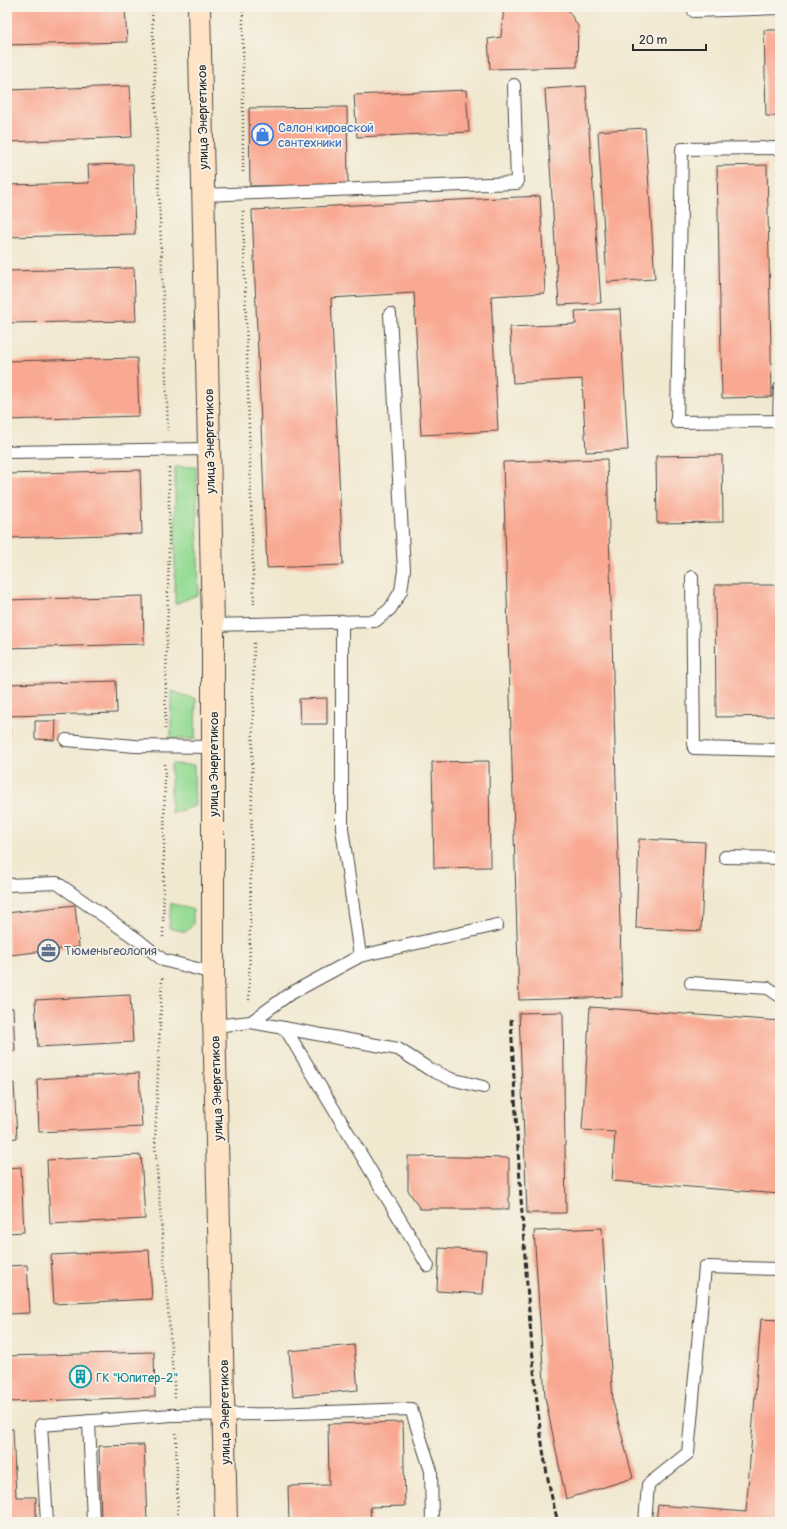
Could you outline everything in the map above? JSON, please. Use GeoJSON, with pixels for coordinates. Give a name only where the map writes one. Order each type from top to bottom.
{"type":"FeatureCollection","features":[{"type":"Feature","properties":{"kind":"street","name":"улица Энергетиков"},"geometry":{"type":"LineString","coordinates":[[199,7],[213,625],[213,973],[226,1522]]}},
{"type":"Feature","properties":{"kind":"lane"},"geometry":{"type":"LineString","coordinates":[[694,11],[780,8]]}},
{"type":"Feature","properties":{"kind":"lane"},"geometry":{"type":"LineString","coordinates":[[203,195],[517,183],[514,85]]}},
{"type":"Feature","properties":{"kind":"lane"},"geometry":{"type":"LineString","coordinates":[[780,148],[682,148],[677,422],[779,420],[780,388]]}},
{"type":"Feature","properties":{"kind":"lane"},"geometry":{"type":"LineString","coordinates":[[213,625],[375,621],[390,609],[401,591],[404,570],[390,314]]}},
{"type":"Feature","properties":{"kind":"lane"},"geometry":{"type":"LineString","coordinates":[[7,452],[209,449]]}},
{"type":"Feature","properties":{"kind":"lane"},"geometry":{"type":"LineString","coordinates":[[692,577],[694,748],[780,750]]}},
{"type":"Feature","properties":{"kind":"lane"},"geometry":{"type":"LineString","coordinates":[[342,622],[342,828],[360,956]]}},
{"type":"Feature","properties":{"kind":"lane"},"geometry":{"type":"LineString","coordinates":[[66,740],[150,746],[212,747]]}},
{"type":"Feature","properties":{"kind":"lane"},"geometry":{"type":"LineString","coordinates":[[725,857],[780,858]]}},
{"type":"Feature","properties":{"kind":"lane"},"geometry":{"type":"LineString","coordinates":[[7,885],[57,884],[138,940],[163,960],[213,973]]}},
{"type":"Feature","properties":{"kind":"lane"},"geometry":{"type":"LineString","coordinates":[[250,1022],[288,995],[360,956],[497,925]]}},
{"type":"Feature","properties":{"kind":"lane"},"geometry":{"type":"LineString","coordinates":[[691,983],[768,988],[780,996]]}},
{"type":"Feature","properties":{"kind":"lane"},"geometry":{"type":"LineString","coordinates":[[214,1026],[250,1022],[398,1049],[434,1072],[451,1079],[483,1087]]}},
{"type":"Feature","properties":{"kind":"lane"},"geometry":{"type":"LineString","coordinates":[[285,1028],[428,1266]]}},
{"type":"Feature","properties":{"kind":"lane"},"geometry":{"type":"LineString","coordinates":[[645,1522],[648,1485],[688,1452],[705,1267],[780,1269]]}},
{"type":"Feature","properties":{"kind":"lane"},"geometry":{"type":"LineString","coordinates":[[47,1522],[42,1424],[172,1415],[224,1415],[411,1409],[431,1471],[432,1522]]}},
{"type":"Feature","properties":{"kind":"lane"},"geometry":{"type":"LineString","coordinates":[[89,1421],[93,1522]]}},
{"type":"Feature","properties":{"kind":"path"},"geometry":{"type":"LineString","coordinates":[[243,7],[243,194],[254,624],[250,1022]]}},
{"type":"Feature","properties":{"kind":"green space"},"geometry":{"type":"Polygon","coordinates":[[[175,467],[196,467],[199,594],[175,604],[175,467]]]}},
{"type":"Feature","properties":{"kind":"green space"},"geometry":{"type":"Polygon","coordinates":[[[171,691],[196,699],[195,739],[171,739],[171,691]]]}},
{"type":"Feature","properties":{"kind":"green space"},"geometry":{"type":"Polygon","coordinates":[[[171,764],[194,765],[195,806],[171,813],[171,764]]]}},
{"type":"Feature","properties":{"kind":"green space"},"geometry":{"type":"Polygon","coordinates":[[[171,903],[193,910],[193,924],[186,932],[169,928],[171,903]]]}},
{"type":"Feature","properties":{"kind":"building"},"geometry":{"type":"Polygon","coordinates":[[[7,7],[125,7],[127,42],[7,45],[7,7]]]}},
{"type":"Feature","properties":{"kind":"building"},"geometry":{"type":"Polygon","coordinates":[[[504,7],[566,7],[578,26],[577,67],[490,69],[488,39],[501,37],[504,7]]]}},
{"type":"Feature","properties":{"kind":"building"},"geometry":{"type":"Polygon","coordinates":[[[764,30],[780,30],[780,116],[766,116],[764,30]]]}},
{"type":"Feature","properties":{"kind":"building"},"geometry":{"type":"Polygon","coordinates":[[[130,86],[132,137],[7,142],[7,90],[130,86]]]}},
{"type":"Feature","properties":{"kind":"building"},"geometry":{"type":"Polygon","coordinates":[[[586,86],[601,303],[559,305],[545,89],[586,86]]]}},
{"type":"Feature","properties":{"kind":"building"},"geometry":{"type":"Polygon","coordinates":[[[466,90],[469,132],[357,137],[354,95],[466,90]]]}},
{"type":"Feature","properties":{"kind":"building"},"geometry":{"type":"Polygon","coordinates":[[[347,107],[348,185],[250,186],[249,108],[347,107]]]}},
{"type":"Feature","properties":{"kind":"building"},"geometry":{"type":"Polygon","coordinates":[[[645,128],[655,279],[607,282],[598,131],[645,128]]]}},
{"type":"Feature","properties":{"kind":"building"},"geometry":{"type":"Polygon","coordinates":[[[133,164],[135,234],[7,237],[7,185],[89,183],[88,165],[133,164]]]}},
{"type":"Feature","properties":{"kind":"building"},"geometry":{"type":"Polygon","coordinates":[[[767,165],[772,397],[722,398],[717,166],[767,165]]]}},
{"type":"Feature","properties":{"kind":"building"},"geometry":{"type":"Polygon","coordinates":[[[540,196],[545,293],[491,296],[498,431],[421,435],[414,293],[331,298],[343,565],[267,568],[252,210],[540,196]]]}},
{"type":"Feature","properties":{"kind":"building"},"geometry":{"type":"Polygon","coordinates":[[[134,268],[136,321],[7,323],[7,271],[134,268]]]}},
{"type":"Feature","properties":{"kind":"building"},"geometry":{"type":"Polygon","coordinates":[[[620,309],[628,450],[586,452],[582,379],[513,383],[510,327],[576,324],[575,311],[620,309]]]}},
{"type":"Feature","properties":{"kind":"building"},"geometry":{"type":"Polygon","coordinates":[[[137,358],[139,416],[7,420],[7,361],[137,358]]]}},
{"type":"Feature","properties":{"kind":"building"},"geometry":{"type":"Polygon","coordinates":[[[722,455],[723,522],[657,523],[656,456],[722,455]]]}},
{"type":"Feature","properties":{"kind":"building"},"geometry":{"type":"Polygon","coordinates":[[[607,459],[622,997],[519,1000],[503,462],[607,459]]]}},
{"type":"Feature","properties":{"kind":"building"},"geometry":{"type":"Polygon","coordinates":[[[140,470],[142,534],[7,538],[7,474],[140,470]]]}},
{"type":"Feature","properties":{"kind":"building"},"geometry":{"type":"Polygon","coordinates":[[[715,585],[780,585],[780,716],[716,717],[715,585]]]}},
{"type":"Feature","properties":{"kind":"building"},"geometry":{"type":"Polygon","coordinates":[[[143,596],[144,644],[7,648],[7,600],[143,596]]]}},
{"type":"Feature","properties":{"kind":"building"},"geometry":{"type":"Polygon","coordinates":[[[116,681],[117,713],[7,716],[7,684],[116,681]]]}},
{"type":"Feature","properties":{"kind":"building"},"geometry":{"type":"Polygon","coordinates":[[[327,698],[327,724],[300,724],[299,699],[327,698]]]}},
{"type":"Feature","properties":{"kind":"building"},"geometry":{"type":"Polygon","coordinates":[[[35,721],[56,721],[55,740],[35,739],[35,721]]]}},
{"type":"Feature","properties":{"kind":"building"},"geometry":{"type":"Polygon","coordinates":[[[7,729],[10,729],[8,743],[7,743],[7,729]]]}},
{"type":"Feature","properties":{"kind":"building"},"geometry":{"type":"Polygon","coordinates":[[[489,761],[490,867],[434,868],[432,762],[489,761]]]}},
{"type":"Feature","properties":{"kind":"building"},"geometry":{"type":"Polygon","coordinates":[[[639,839],[705,842],[701,931],[636,928],[639,839]]]}},
{"type":"Feature","properties":{"kind":"building"},"geometry":{"type":"Polygon","coordinates":[[[75,905],[79,947],[10,955],[7,913],[75,905]]]}},
{"type":"Feature","properties":{"kind":"building"},"geometry":{"type":"Polygon","coordinates":[[[130,995],[133,1042],[38,1047],[35,1000],[130,995]]]}},
{"type":"Feature","properties":{"kind":"building"},"geometry":{"type":"Polygon","coordinates":[[[590,1007],[780,1021],[780,1194],[612,1181],[615,1132],[582,1130],[590,1007]]]}},
{"type":"Feature","properties":{"kind":"building"},"geometry":{"type":"Polygon","coordinates":[[[7,1008],[13,1008],[15,1051],[7,1051],[7,1008]]]}},
{"type":"Feature","properties":{"kind":"building"},"geometry":{"type":"Polygon","coordinates":[[[563,1012],[566,1213],[527,1213],[519,1013],[563,1012]]]}},
{"type":"Feature","properties":{"kind":"building"},"geometry":{"type":"Polygon","coordinates":[[[139,1073],[142,1127],[39,1132],[37,1079],[139,1073]]]}},
{"type":"Feature","properties":{"kind":"building"},"geometry":{"type":"Polygon","coordinates":[[[14,1083],[17,1138],[7,1139],[7,1084],[14,1083]]]}},
{"type":"Feature","properties":{"kind":"building"},"geometry":{"type":"Polygon","coordinates":[[[141,1155],[145,1219],[50,1224],[47,1160],[141,1155]]]}},
{"type":"Feature","properties":{"kind":"building"},"geometry":{"type":"Polygon","coordinates":[[[408,1156],[509,1158],[509,1209],[420,1209],[408,1190],[408,1156]]]}},
{"type":"Feature","properties":{"kind":"building"},"geometry":{"type":"Polygon","coordinates":[[[21,1167],[24,1232],[7,1233],[7,1168],[21,1167]]]}},
{"type":"Feature","properties":{"kind":"building"},"geometry":{"type":"Polygon","coordinates":[[[602,1228],[613,1402],[633,1478],[566,1499],[545,1397],[534,1231],[602,1228]]]}},
{"type":"Feature","properties":{"kind":"building"},"geometry":{"type":"Polygon","coordinates":[[[439,1248],[486,1251],[483,1294],[437,1291],[439,1248]]]}},
{"type":"Feature","properties":{"kind":"building"},"geometry":{"type":"Polygon","coordinates":[[[149,1250],[152,1299],[54,1304],[51,1255],[149,1250]]]}},
{"type":"Feature","properties":{"kind":"building"},"geometry":{"type":"Polygon","coordinates":[[[27,1265],[30,1313],[7,1314],[7,1266],[27,1265]]]}},
{"type":"Feature","properties":{"kind":"building"},"geometry":{"type":"Polygon","coordinates":[[[761,1319],[780,1320],[780,1522],[656,1522],[658,1505],[746,1512],[761,1319]]]}},
{"type":"Feature","properties":{"kind":"building"},"geometry":{"type":"Polygon","coordinates":[[[354,1345],[358,1390],[293,1396],[289,1351],[354,1345]]]}},
{"type":"Feature","properties":{"kind":"building","name":"ГК \"Юпитер-2\""},"geometry":{"type":"Polygon","coordinates":[[[154,1352],[155,1397],[7,1402],[7,1356],[154,1352]]]}},
{"type":"Feature","properties":{"kind":"building"},"geometry":{"type":"Polygon","coordinates":[[[403,1422],[405,1506],[370,1507],[371,1522],[289,1522],[288,1486],[329,1485],[328,1424],[403,1422]]]}},
{"type":"Feature","properties":{"kind":"building"},"geometry":{"type":"Polygon","coordinates":[[[7,1429],[13,1429],[16,1497],[36,1497],[36,1522],[7,1522],[7,1429]]]}},
{"type":"Feature","properties":{"kind":"building"},"geometry":{"type":"Polygon","coordinates":[[[144,1445],[147,1522],[101,1522],[99,1446],[144,1445]]]}},
{"type":"Feature","properties":{"kind":"building"},"geometry":{"type":"Polygon","coordinates":[[[471,1518],[474,1522],[462,1522],[471,1518]]]}},
{"type":"Feature","properties":{"kind":"railway"},"geometry":{"type":"LineString","coordinates":[[511,1019],[517,1134],[534,1374],[547,1473],[558,1522]]}},
{"type":"Feature","properties":{"kind":"place","name":"Салон кировской сантехники"},"geometry":{"type":"Point","coordinates":[263,134]}},
{"type":"Feature","properties":{"kind":"place","name":"Тюменьгеология"},"geometry":{"type":"Point","coordinates":[48,950]}},
{"type":"Feature","properties":{"kind":"place","name":"ГК \"Юпитер-2\""},"geometry":{"type":"Point","coordinates":[81,1377]}}]}
